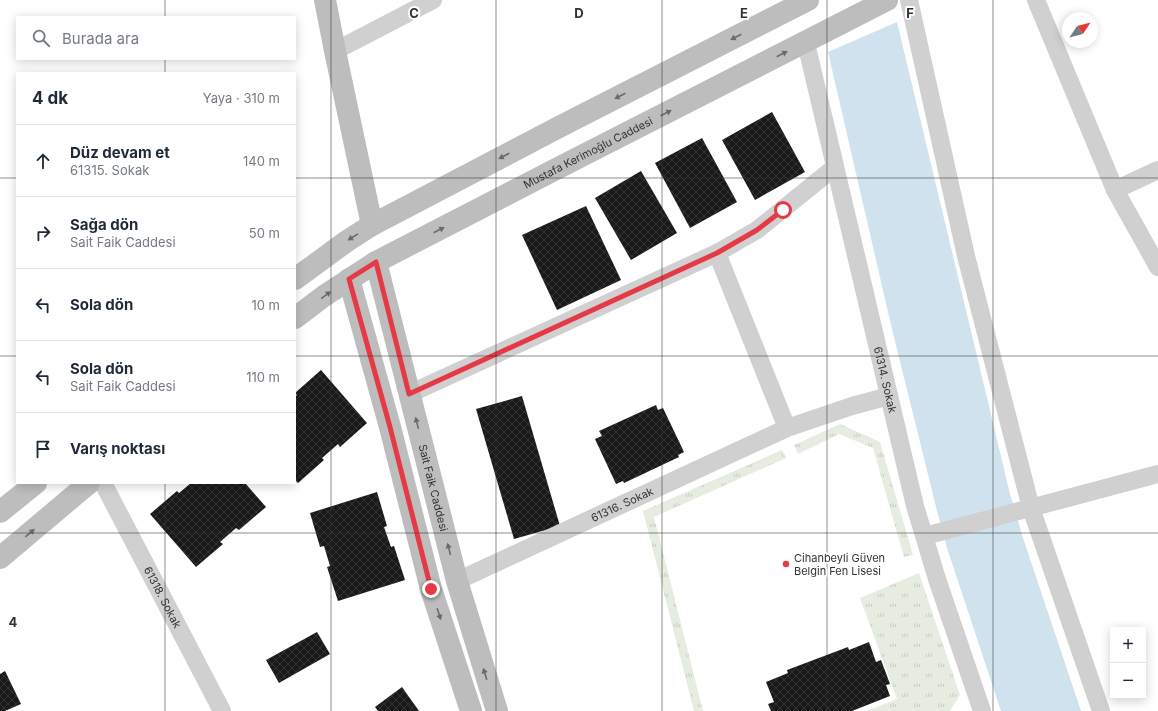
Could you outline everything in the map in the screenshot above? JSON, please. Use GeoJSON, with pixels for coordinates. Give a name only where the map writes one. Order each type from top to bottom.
{"type":"FeatureCollection","features":[{"type":"Feature","properties":{"kind":"main road"},"geometry":{"type":"LineString","coordinates":[[325,0],[334,51],[372,225]]}},
{"type":"Feature","properties":{"kind":"main road"},"geometry":{"type":"LineString","coordinates":[[296,278],[347,241],[372,225],[808,0]]}},
{"type":"Feature","properties":{"kind":"main road","name":"Mustafa Kerimoğlu Caddesi"},"geometry":{"type":"LineString","coordinates":[[296,317],[349,279],[376,262],[888,0]]}},
{"type":"Feature","properties":{"kind":"main road","name":"Sait Faik Caddesi"},"geometry":{"type":"LineString","coordinates":[[376,262],[457,581],[498,711]]}},
{"type":"Feature","properties":{"kind":"main road"},"geometry":{"type":"LineString","coordinates":[[349,279],[390,427],[431,589],[471,711]]}},
{"type":"Feature","properties":{"kind":"main road"},"geometry":{"type":"LineString","coordinates":[[0,512],[35,484]]}},
{"type":"Feature","properties":{"kind":"main road"},"geometry":{"type":"LineString","coordinates":[[0,558],[88,484]]}},
{"type":"Feature","properties":{"kind":"street"},"geometry":{"type":"LineString","coordinates":[[334,51],[434,0]]}},
{"type":"Feature","properties":{"kind":"street"},"geometry":{"type":"LineString","coordinates":[[910,0],[966,256],[1031,508],[1101,711]]}},
{"type":"Feature","properties":{"kind":"street"},"geometry":{"type":"LineString","coordinates":[[1036,0],[1115,190],[1158,267]]}},
{"type":"Feature","properties":{"kind":"street","name":"61314. Sokak"},"geometry":{"type":"LineString","coordinates":[[806,43],[915,506],[926,536],[937,579],[982,711]]}},
{"type":"Feature","properties":{"kind":"street"},"geometry":{"type":"LineString","coordinates":[[409,394],[717,253],[757,230],[835,167]]}},
{"type":"Feature","properties":{"kind":"street"},"geometry":{"type":"LineString","coordinates":[[1115,190],[1158,170]]}},
{"type":"Feature","properties":{"kind":"street"},"geometry":{"type":"LineString","coordinates":[[717,253],[786,428]]}},
{"type":"Feature","properties":{"kind":"street","name":"61316. Sokak"},"geometry":{"type":"LineString","coordinates":[[457,581],[786,428],[852,406],[889,396]]}},
{"type":"Feature","properties":{"kind":"street"},"geometry":{"type":"LineString","coordinates":[[926,536],[1158,474]]}},
{"type":"Feature","properties":{"kind":"street","name":"61318. Sokak"},"geometry":{"type":"LineString","coordinates":[[104,484],[222,711]]}},
{"type":"Feature","properties":{"kind":"green space"},"geometry":{"type":"Polygon","coordinates":[[[840,424],[880,442],[913,555],[904,557],[873,448],[839,434],[798,454],[794,445],[840,424]]]}},
{"type":"Feature","properties":{"kind":"green space"},"geometry":{"type":"Polygon","coordinates":[[[782,450],[786,458],[654,517],[703,711],[694,711],[643,511],[782,450]]]}},
{"type":"Feature","properties":{"kind":"green space"},"geometry":{"type":"Polygon","coordinates":[[[919,573],[960,695],[950,711],[866,711],[897,699],[860,598],[919,573]]]}},
{"type":"Feature","properties":{"kind":"water"},"geometry":{"type":"Polygon","coordinates":[[[897,22],[1010,494],[1023,538],[1081,711],[1001,711],[947,548],[937,511],[891,325],[828,52],[897,22]]]}},
{"type":"Feature","properties":{"kind":"building"},"geometry":{"type":"Polygon","coordinates":[[[772,112],[805,172],[755,200],[722,140],[772,112]]]}},
{"type":"Feature","properties":{"kind":"building"},"geometry":{"type":"Polygon","coordinates":[[[702,138],[737,202],[690,228],[655,163],[702,138]]]}},
{"type":"Feature","properties":{"kind":"building"},"geometry":{"type":"Polygon","coordinates":[[[641,171],[677,233],[631,260],[595,198],[641,171]]]}},
{"type":"Feature","properties":{"kind":"building"},"geometry":{"type":"Polygon","coordinates":[[[586,206],[621,280],[557,310],[522,235],[586,206]]]}},
{"type":"Feature","properties":{"kind":"building"},"geometry":{"type":"Polygon","coordinates":[[[321,370],[367,423],[340,447],[338,444],[322,458],[324,460],[298,483],[296,481],[296,392],[321,370]]]}},
{"type":"Feature","properties":{"kind":"building"},"geometry":{"type":"Polygon","coordinates":[[[522,396],[560,526],[514,539],[476,409],[522,396]]]}},
{"type":"Feature","properties":{"kind":"building"},"geometry":{"type":"Polygon","coordinates":[[[656,405],[658,410],[663,408],[684,452],[678,455],[679,457],[624,483],[623,481],[616,484],[595,439],[602,436],[599,431],[656,405]]]}},
{"type":"Feature","properties":{"kind":"building"},"geometry":{"type":"Polygon","coordinates":[[[190,484],[246,484],[266,507],[239,530],[236,528],[220,542],[223,544],[196,567],[150,514],[177,491],[179,493],[190,484]]]}},
{"type":"Feature","properties":{"kind":"building"},"geometry":{"type":"Polygon","coordinates":[[[377,492],[387,526],[384,527],[391,547],[394,546],[405,580],[338,601],[327,567],[330,566],[324,546],[320,547],[310,513],[377,492]]]}},
{"type":"Feature","properties":{"kind":"building"},"geometry":{"type":"Polygon","coordinates":[[[317,632],[330,654],[279,683],[266,660],[317,632]]]}},
{"type":"Feature","properties":{"kind":"building"},"geometry":{"type":"Polygon","coordinates":[[[869,642],[876,662],[881,660],[890,684],[886,685],[890,696],[852,711],[771,711],[768,704],[774,702],[766,682],[788,673],[787,670],[848,647],[849,650],[869,642]]]}},
{"type":"Feature","properties":{"kind":"building"},"geometry":{"type":"Polygon","coordinates":[[[5,671],[21,704],[5,711],[0,711],[0,674],[5,671]]]}},
{"type":"Feature","properties":{"kind":"building"},"geometry":{"type":"Polygon","coordinates":[[[402,687],[419,711],[378,711],[375,707],[402,687]]]}},
{"type":"Feature","properties":{"kind":"place","name":"Cihanbeyli Güven Belgin Fen Lisesi"},"geometry":{"type":"Point","coordinates":[786,564]}},
{"type":"Feature","properties":{"kind":"route"},"geometry":{"type":"LineString","coordinates":[[431,589],[390,427],[349,279],[376,262],[409,394],[717,253],[757,230],[783,210]]}}]}
